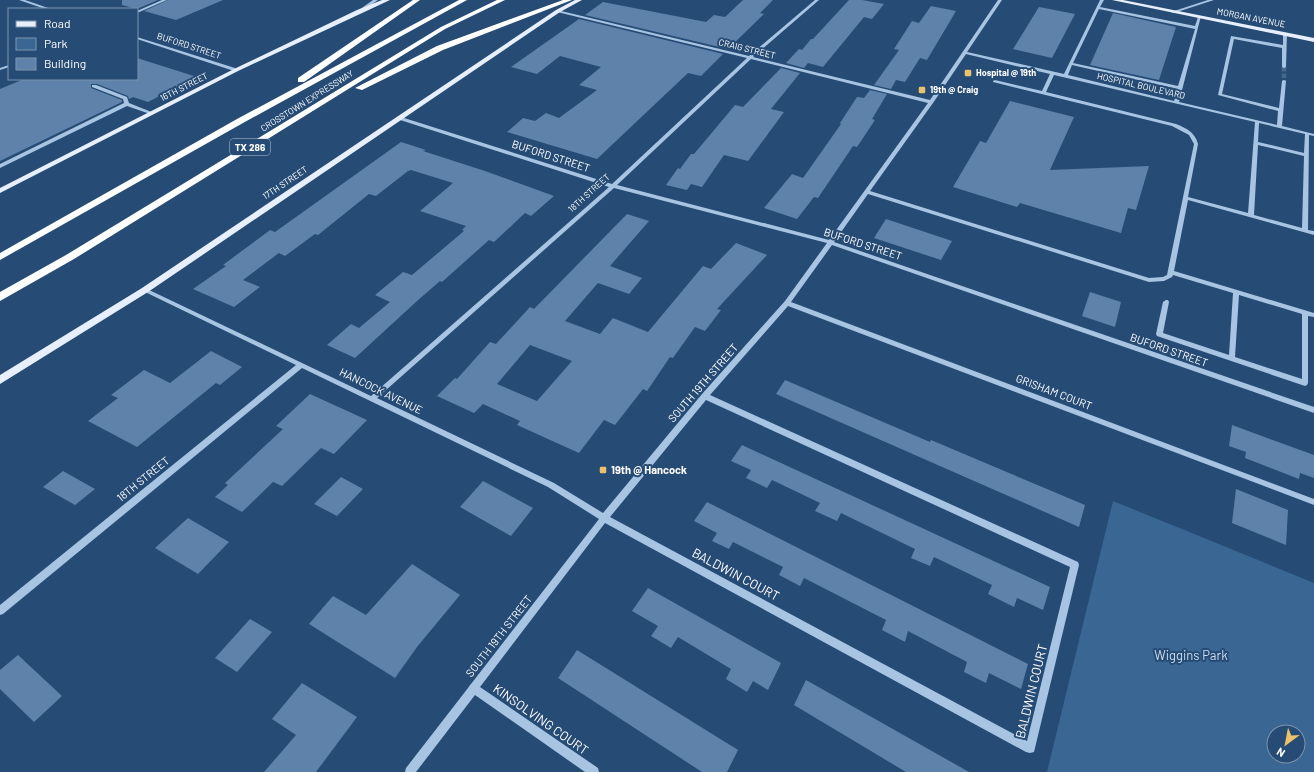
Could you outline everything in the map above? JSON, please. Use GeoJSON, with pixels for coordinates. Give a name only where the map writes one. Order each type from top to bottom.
{"type":"FeatureCollection","features":[{"type":"Feature","properties":{"kind":"highway"},"geometry":{"type":"LineString","coordinates":[[240,121],[417,0]]}},
{"type":"Feature","properties":{"kind":"highway","name":"CROSSTOWN EXPRESSWAY"},"geometry":{"type":"LineString","coordinates":[[0,257],[240,121],[464,0]]}},
{"type":"Feature","properties":{"kind":"highway","name":"CROSSTOWN EXPRESSWAY"},"geometry":{"type":"LineString","coordinates":[[0,297],[70,257],[443,28],[502,0]]}},
{"type":"Feature","properties":{"kind":"highway"},"geometry":{"type":"LineString","coordinates":[[290,123],[440,48],[569,0]]}},
{"type":"Feature","properties":{"kind":"main road"},"geometry":{"type":"LineString","coordinates":[[359,12],[387,0]]}},
{"type":"Feature","properties":{"kind":"main road","name":"17TH STREET"},"geometry":{"type":"LineString","coordinates":[[0,380],[145,290],[558,11],[579,0]]}},
{"type":"Feature","properties":{"kind":"main road","name":"MORGAN AVENUE"},"geometry":{"type":"LineString","coordinates":[[1115,0],[1314,40]]}},
{"type":"Feature","properties":{"kind":"main road","name":"16TH STREET"},"geometry":{"type":"LineString","coordinates":[[0,191],[236,70],[359,12]]}},
{"type":"Feature","properties":{"kind":"street"},"geometry":{"type":"LineString","coordinates":[[21,0],[46,8]]}},
{"type":"Feature","properties":{"kind":"street"},"geometry":{"type":"LineString","coordinates":[[138,12],[165,0]]}},
{"type":"Feature","properties":{"kind":"street","name":"16TH STREET"},"geometry":{"type":"LineString","coordinates":[[359,12],[376,0]]}},
{"type":"Feature","properties":{"kind":"street","name":"18TH STREET"},"geometry":{"type":"LineString","coordinates":[[372,399],[613,186],[750,58],[817,0]]}},
{"type":"Feature","properties":{"kind":"street","name":"SOUTH 19TH STREET"},"geometry":{"type":"LineString","coordinates":[[410,772],[604,518],[705,396],[787,302],[931,102],[1000,0]]}},
{"type":"Feature","properties":{"kind":"street"},"geometry":{"type":"LineString","coordinates":[[1065,76],[1102,0]]}},
{"type":"Feature","properties":{"kind":"street"},"geometry":{"type":"LineString","coordinates":[[1173,12],[1212,0]]}},
{"type":"Feature","properties":{"kind":"street"},"geometry":{"type":"LineString","coordinates":[[1098,8],[1197,28]]}},
{"type":"Feature","properties":{"kind":"street","name":"CRAIG STREET"},"geometry":{"type":"LineString","coordinates":[[558,11],[931,102]]}},
{"type":"Feature","properties":{"kind":"street"},"geometry":{"type":"LineString","coordinates":[[1176,102],[1200,17]]}},
{"type":"Feature","properties":{"kind":"street"},"geometry":{"type":"LineString","coordinates":[[1284,67],[1285,34]]}},
{"type":"Feature","properties":{"kind":"street"},"geometry":{"type":"LineString","coordinates":[[1281,110],[1220,95],[1232,36],[1285,47]]}},
{"type":"Feature","properties":{"kind":"street","name":"BUFORD STREET"},"geometry":{"type":"LineString","coordinates":[[138,38],[236,70]]}},
{"type":"Feature","properties":{"kind":"street","name":"HOSPITAL BOULEVARD"},"geometry":{"type":"LineString","coordinates":[[964,52],[1314,135]]}},
{"type":"Feature","properties":{"kind":"street"},"geometry":{"type":"LineString","coordinates":[[1072,64],[1180,88]]}},
{"type":"Feature","properties":{"kind":"street"},"geometry":{"type":"LineString","coordinates":[[1044,93],[1052,73]]}},
{"type":"Feature","properties":{"kind":"street"},"geometry":{"type":"LineString","coordinates":[[866,192],[1149,280],[1164,279],[1170,276],[1196,144],[1195,138],[1189,131],[1174,125],[995,81]]}},
{"type":"Feature","properties":{"kind":"street"},"geometry":{"type":"LineString","coordinates":[[1279,127],[1284,81]]}},
{"type":"Feature","properties":{"kind":"street"},"geometry":{"type":"LineString","coordinates":[[94,86],[124,98],[127,104],[152,113]]}},
{"type":"Feature","properties":{"kind":"street"},"geometry":{"type":"LineString","coordinates":[[0,166],[127,104]]}},
{"type":"Feature","properties":{"kind":"street","name":"BUFORD STREET"},"geometry":{"type":"LineString","coordinates":[[399,118],[613,186],[829,242],[1314,410]]}},
{"type":"Feature","properties":{"kind":"street"},"geometry":{"type":"LineString","coordinates":[[1251,216],[1257,122]]}},
{"type":"Feature","properties":{"kind":"street"},"geometry":{"type":"LineString","coordinates":[[1305,231],[1307,155],[1306,134]]}},
{"type":"Feature","properties":{"kind":"street"},"geometry":{"type":"LineString","coordinates":[[1256,143],[1307,155]]}},
{"type":"Feature","properties":{"kind":"street"},"geometry":{"type":"LineString","coordinates":[[1185,198],[1314,233]]}},
{"type":"Feature","properties":{"kind":"street"},"geometry":{"type":"LineString","coordinates":[[1171,272],[1314,315]]}},
{"type":"Feature","properties":{"kind":"street","name":"HANCOCK AVENUE"},"geometry":{"type":"LineString","coordinates":[[145,290],[551,485],[604,518]]}},
{"type":"Feature","properties":{"kind":"street"},"geometry":{"type":"LineString","coordinates":[[1232,359],[1236,292]]}},
{"type":"Feature","properties":{"kind":"street","name":"GRISHAM COURT"},"geometry":{"type":"LineString","coordinates":[[787,302],[1314,502]]}},
{"type":"Feature","properties":{"kind":"street"},"geometry":{"type":"LineString","coordinates":[[1166,302],[1158,334],[1305,383],[1305,313]]}},
{"type":"Feature","properties":{"kind":"street","name":"18TH STREET"},"geometry":{"type":"LineString","coordinates":[[0,611],[301,365]]}},
{"type":"Feature","properties":{"kind":"street","name":"BALDWIN COURT"},"geometry":{"type":"LineString","coordinates":[[604,518],[1030,748],[1075,565],[705,396]]}},
{"type":"Feature","properties":{"kind":"street","name":"KINSOLVING COURT"},"geometry":{"type":"LineString","coordinates":[[473,688],[594,772]]}},
{"type":"Feature","properties":{"kind":"green space","name":"Wiggins Park"},"geometry":{"type":"Polygon","coordinates":[[[1113,501],[1314,583],[1314,772],[1047,772],[1113,501]]]}},
{"type":"Feature","properties":{"kind":"building"},"geometry":{"type":"Polygon","coordinates":[[[122,0],[158,0],[138,9],[122,5],[122,0]]]}},
{"type":"Feature","properties":{"kind":"building"},"geometry":{"type":"Polygon","coordinates":[[[168,0],[223,0],[176,20],[144,11],[168,0]]]}},
{"type":"Feature","properties":{"kind":"building"},"geometry":{"type":"Polygon","coordinates":[[[743,0],[773,0],[760,13],[764,14],[728,49],[585,15],[603,2],[706,22],[714,15],[725,17],[743,0]]]}},
{"type":"Feature","properties":{"kind":"building"},"geometry":{"type":"Polygon","coordinates":[[[849,0],[862,0],[884,4],[872,19],[864,17],[823,67],[808,63],[804,68],[786,63],[799,49],[802,50],[811,39],[813,39],[849,0]]]}},
{"type":"Feature","properties":{"kind":"building"},"geometry":{"type":"Polygon","coordinates":[[[931,6],[956,11],[927,60],[920,58],[905,82],[896,80],[891,89],[874,85],[899,50],[894,49],[912,21],[919,23],[931,6]]]}},
{"type":"Feature","properties":{"kind":"building"},"geometry":{"type":"Polygon","coordinates":[[[1039,7],[1075,14],[1052,58],[1013,49],[1039,7]]]}},
{"type":"Feature","properties":{"kind":"building"},"geometry":{"type":"Polygon","coordinates":[[[1113,13],[1176,27],[1159,80],[1090,65],[1113,13]]]}},
{"type":"Feature","properties":{"kind":"building"},"geometry":{"type":"Polygon","coordinates":[[[579,19],[723,54],[701,76],[688,73],[597,159],[507,132],[523,118],[535,121],[546,113],[559,118],[597,90],[579,85],[601,67],[560,56],[537,74],[511,67],[579,19]]]}},
{"type":"Feature","properties":{"kind":"building"},"geometry":{"type":"Polygon","coordinates":[[[138,58],[197,77],[148,102],[133,97],[129,99],[128,96],[97,84],[91,84],[91,88],[122,100],[122,102],[0,161],[0,89],[22,80],[138,80],[138,58]]]}},
{"type":"Feature","properties":{"kind":"building"},"geometry":{"type":"Polygon","coordinates":[[[781,68],[800,73],[771,109],[784,112],[748,161],[724,155],[702,187],[691,184],[687,190],[666,185],[678,168],[680,169],[691,154],[694,154],[735,105],[743,107],[781,68]]]}},
{"type":"Feature","properties":{"kind":"building"},"geometry":{"type":"Polygon","coordinates":[[[870,90],[887,94],[872,119],[875,120],[857,147],[853,146],[818,198],[814,197],[797,219],[764,208],[792,174],[803,178],[841,124],[840,123],[857,97],[864,98],[870,90]]]}},
{"type":"Feature","properties":{"kind":"building"},"geometry":{"type":"Polygon","coordinates":[[[1010,101],[1074,117],[1050,170],[1149,166],[1136,210],[1128,208],[1121,233],[1020,203],[1017,207],[953,187],[980,141],[986,143],[1010,101]]]}},
{"type":"Feature","properties":{"kind":"building"},"geometry":{"type":"Polygon","coordinates":[[[401,142],[554,196],[531,216],[525,213],[494,242],[489,240],[442,282],[440,281],[417,301],[355,358],[327,345],[351,324],[359,328],[390,302],[375,295],[403,272],[412,275],[464,231],[462,230],[466,226],[420,211],[453,183],[411,170],[408,171],[376,196],[369,194],[318,235],[315,234],[285,256],[279,253],[243,280],[260,287],[234,307],[193,289],[226,266],[223,265],[270,230],[275,232],[401,142]]]}},
{"type":"Feature","properties":{"kind":"building"},"geometry":{"type":"Polygon","coordinates":[[[627,214],[649,221],[610,266],[642,278],[629,294],[598,283],[565,321],[600,334],[613,318],[648,332],[703,266],[711,269],[736,243],[767,255],[717,309],[721,310],[705,331],[695,327],[673,358],[670,357],[647,391],[643,389],[615,425],[604,420],[579,453],[517,425],[520,421],[483,404],[474,413],[437,396],[455,378],[457,379],[490,342],[496,344],[530,307],[534,309],[627,214]],[[530,345],[497,384],[537,401],[572,361],[530,345]]]}},
{"type":"Feature","properties":{"kind":"building"},"geometry":{"type":"Polygon","coordinates":[[[886,219],[952,241],[941,260],[874,238],[886,219]]]}},
{"type":"Feature","properties":{"kind":"building"},"geometry":{"type":"Polygon","coordinates":[[[1090,292],[1121,302],[1115,327],[1082,316],[1090,292]]]}},
{"type":"Feature","properties":{"kind":"building"},"geometry":{"type":"Polygon","coordinates":[[[211,351],[242,367],[220,385],[216,383],[137,447],[88,421],[118,398],[111,395],[144,370],[170,383],[211,351]]]}},
{"type":"Feature","properties":{"kind":"building"},"geometry":{"type":"Polygon","coordinates":[[[785,380],[930,442],[931,440],[1085,505],[1079,527],[776,394],[785,380]]]}},
{"type":"Feature","properties":{"kind":"building"},"geometry":{"type":"Polygon","coordinates":[[[310,394],[367,420],[334,454],[321,448],[282,486],[273,482],[242,512],[215,497],[228,485],[225,483],[283,429],[276,426],[310,394]]]}},
{"type":"Feature","properties":{"kind":"building"},"geometry":{"type":"Polygon","coordinates":[[[1232,425],[1314,455],[1314,478],[1300,473],[1299,479],[1245,458],[1246,452],[1229,446],[1232,425]]]}},
{"type":"Feature","properties":{"kind":"building"},"geometry":{"type":"Polygon","coordinates":[[[742,445],[1050,587],[1043,610],[1017,598],[1014,607],[988,594],[992,585],[934,557],[930,566],[911,558],[915,549],[841,513],[837,521],[815,511],[820,503],[772,480],[767,488],[746,478],[751,470],[731,461],[742,445]]]}},
{"type":"Feature","properties":{"kind":"building"},"geometry":{"type":"Polygon","coordinates":[[[63,471],[95,489],[75,505],[43,487],[63,471]]]}},
{"type":"Feature","properties":{"kind":"building"},"geometry":{"type":"Polygon","coordinates":[[[341,477],[363,489],[337,516],[314,504],[341,477]]]}},
{"type":"Feature","properties":{"kind":"building"},"geometry":{"type":"Polygon","coordinates":[[[483,481],[533,508],[511,536],[460,507],[483,481]]]}},
{"type":"Feature","properties":{"kind":"building"},"geometry":{"type":"Polygon","coordinates":[[[1236,489],[1288,510],[1286,545],[1232,523],[1236,489]]]}},
{"type":"Feature","properties":{"kind":"building"},"geometry":{"type":"Polygon","coordinates":[[[707,502],[1028,664],[1021,689],[989,673],[986,683],[964,672],[967,662],[908,631],[905,642],[882,630],[886,620],[804,578],[800,586],[779,575],[783,567],[733,542],[729,549],[712,541],[717,533],[694,521],[707,502]]]}},
{"type":"Feature","properties":{"kind":"building"},"geometry":{"type":"Polygon","coordinates":[[[188,518],[229,542],[198,574],[155,548],[188,518]]]}},
{"type":"Feature","properties":{"kind":"building"},"geometry":{"type":"Polygon","coordinates":[[[412,564],[460,595],[417,647],[395,678],[309,624],[333,596],[366,615],[412,564]]]}},
{"type":"Feature","properties":{"kind":"building"},"geometry":{"type":"Polygon","coordinates":[[[648,588],[781,663],[768,690],[753,681],[747,692],[726,679],[731,669],[678,637],[671,648],[651,636],[658,626],[632,611],[648,588]]]}},
{"type":"Feature","properties":{"kind":"building"},"geometry":{"type":"Polygon","coordinates":[[[250,619],[272,632],[237,672],[215,658],[250,619]]]}},
{"type":"Feature","properties":{"kind":"building"},"geometry":{"type":"Polygon","coordinates":[[[577,650],[738,750],[727,772],[702,772],[558,678],[577,650]]]}},
{"type":"Feature","properties":{"kind":"building"},"geometry":{"type":"Polygon","coordinates":[[[18,655],[62,696],[34,722],[0,689],[0,670],[18,655]]]}},
{"type":"Feature","properties":{"kind":"building"},"geometry":{"type":"Polygon","coordinates":[[[806,680],[969,772],[906,772],[794,705],[806,680]]]}},
{"type":"Feature","properties":{"kind":"building"},"geometry":{"type":"Polygon","coordinates":[[[302,683],[357,717],[316,772],[264,772],[296,735],[272,719],[302,683]]]}},
{"type":"Feature","properties":{"kind":"tunnel"},"geometry":{"type":"LineString","coordinates":[[1284,67],[1284,81]]}},
{"type":"Feature","properties":{"kind":"place","name":"Hospital @ 19th"},"geometry":{"type":"Point","coordinates":[968,73]}},
{"type":"Feature","properties":{"kind":"place","name":"19th @ Craig"},"geometry":{"type":"Point","coordinates":[922,90]}},
{"type":"Feature","properties":{"kind":"place","name":"19th @ Hancock"},"geometry":{"type":"Point","coordinates":[603,470]}}]}
